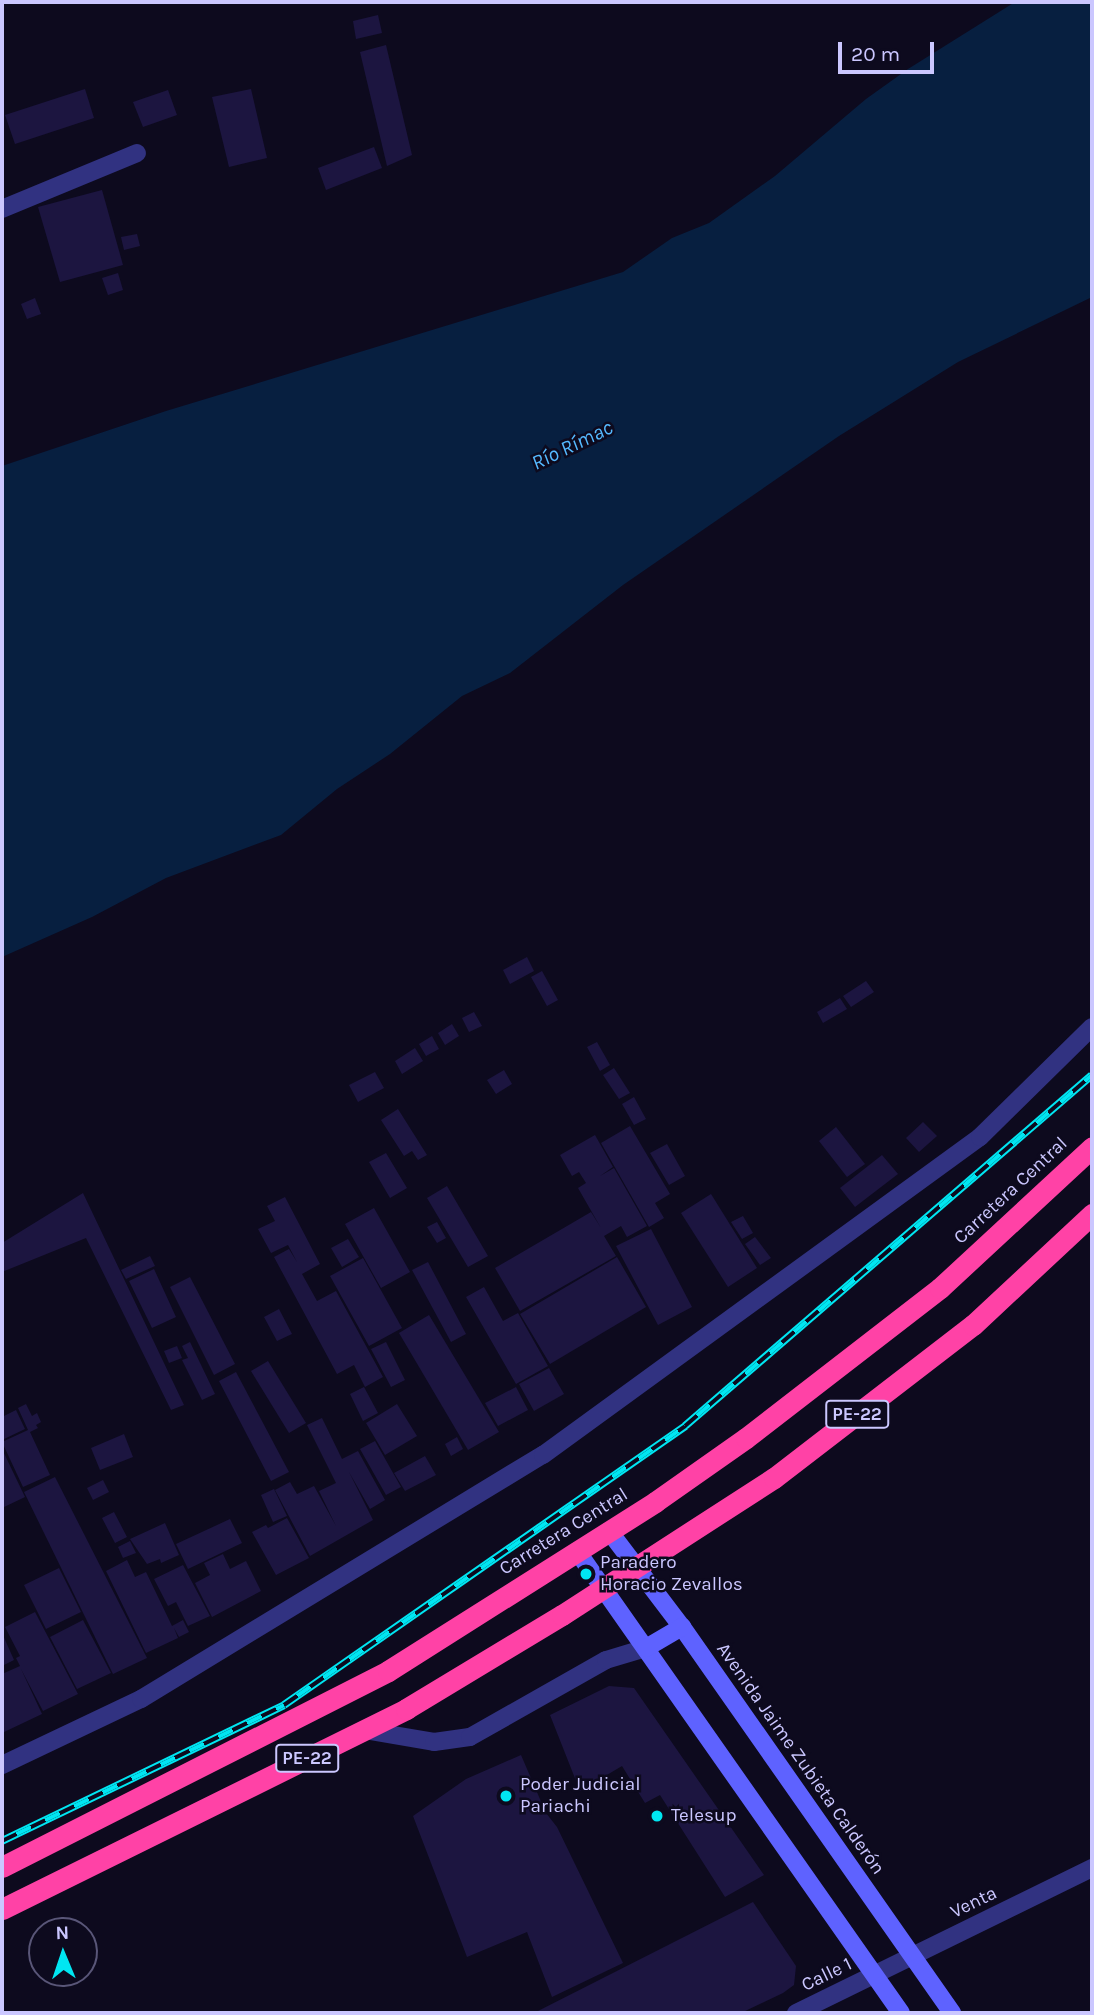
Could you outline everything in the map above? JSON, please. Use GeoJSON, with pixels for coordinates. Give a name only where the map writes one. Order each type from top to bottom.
{"type":"FeatureCollection","features":[{"type":"Feature","properties":{"kind":"highway","name":"Carretera Central"},"geometry":{"type":"LineString","coordinates":[[2,1867],[388,1671],[609,1531],[746,1438],[940,1288],[1092,1147]]}},
{"type":"Feature","properties":{"kind":"highway","name":"PE-22"},"geometry":{"type":"LineString","coordinates":[[2,1909],[406,1709],[603,1588],[774,1478],[962,1333],[1092,1214]]}},
{"type":"Feature","properties":{"kind":"street"},"geometry":{"type":"LineString","coordinates":[[2,209],[137,153]]}},
{"type":"Feature","properties":{"kind":"street"},"geometry":{"type":"LineString","coordinates":[[2,1765],[141,1699],[543,1455],[979,1137],[1092,1027]]}},
{"type":"Feature","properties":{"kind":"street","name":"Avenida Jaime Zubieta Calderón"},"geometry":{"type":"LineString","coordinates":[[609,1531],[682,1626],[952,2013]]}},
{"type":"Feature","properties":{"kind":"street"},"geometry":{"type":"LineString","coordinates":[[577,1551],[901,2013]]}},
{"type":"Feature","properties":{"kind":"street"},"geometry":{"type":"LineString","coordinates":[[364,1730],[435,1742],[470,1737],[606,1660],[646,1648],[682,1626]]}},
{"type":"Feature","properties":{"kind":"street","name":"Venta"},"geometry":{"type":"LineString","coordinates":[[875,1975],[1092,1868]]}},
{"type":"Feature","properties":{"kind":"street","name":"Calle 1"},"geometry":{"type":"LineString","coordinates":[[796,2013],[875,1975]]}},
{"type":"Feature","properties":{"kind":"water","name":"Río Rímac"},"geometry":{"type":"Polygon","coordinates":[[[1015,2],[1092,2],[1092,297],[958,362],[839,436],[623,585],[510,673],[462,696],[390,754],[337,789],[281,835],[166,878],[92,917],[2,957],[2,466],[166,411],[623,272],[672,238],[709,223],[775,176],[866,99],[908,69],[1015,2]]]}},
{"type":"Feature","properties":{"kind":"building"},"geometry":{"type":"Polygon","coordinates":[[[378,15],[382,33],[356,39],[353,21],[378,15]]]}},
{"type":"Feature","properties":{"kind":"building"},"geometry":{"type":"Polygon","coordinates":[[[386,45],[412,155],[387,166],[360,52],[386,45]]]}},
{"type":"Feature","properties":{"kind":"building"},"geometry":{"type":"Polygon","coordinates":[[[85,89],[94,118],[15,144],[5,115],[85,89]]]}},
{"type":"Feature","properties":{"kind":"building"},"geometry":{"type":"Polygon","coordinates":[[[251,89],[267,158],[229,167],[212,97],[251,89]]]}},
{"type":"Feature","properties":{"kind":"building"},"geometry":{"type":"Polygon","coordinates":[[[168,90],[177,115],[143,127],[133,102],[168,90]]]}},
{"type":"Feature","properties":{"kind":"building"},"geometry":{"type":"Polygon","coordinates":[[[374,147],[382,168],[326,190],[318,168],[374,147]]]}},
{"type":"Feature","properties":{"kind":"building"},"geometry":{"type":"Polygon","coordinates":[[[102,190],[123,265],[60,282],[38,207],[102,190]]]}},
{"type":"Feature","properties":{"kind":"building"},"geometry":{"type":"Polygon","coordinates":[[[137,234],[140,246],[124,250],[121,237],[137,234]]]}},
{"type":"Feature","properties":{"kind":"building"},"geometry":{"type":"Polygon","coordinates":[[[118,273],[123,290],[108,295],[102,278],[118,273]]]}},
{"type":"Feature","properties":{"kind":"building"},"geometry":{"type":"Polygon","coordinates":[[[35,298],[41,314],[27,319],[21,304],[35,298]]]}},
{"type":"Feature","properties":{"kind":"building"},"geometry":{"type":"Polygon","coordinates":[[[527,957],[534,971],[510,984],[503,970],[527,957]]]}},
{"type":"Feature","properties":{"kind":"building"},"geometry":{"type":"Polygon","coordinates":[[[542,971],[558,1000],[547,1006],[531,977],[542,971]]]}},
{"type":"Feature","properties":{"kind":"building"},"geometry":{"type":"Polygon","coordinates":[[[866,981],[874,992],[851,1007],[843,996],[866,981]]]}},
{"type":"Feature","properties":{"kind":"building"},"geometry":{"type":"Polygon","coordinates":[[[840,998],[847,1009],[823,1023],[817,1012],[840,998]]]}},
{"type":"Feature","properties":{"kind":"building"},"geometry":{"type":"Polygon","coordinates":[[[474,1012],[482,1026],[469,1032],[462,1018],[474,1012]]]}},
{"type":"Feature","properties":{"kind":"building"},"geometry":{"type":"Polygon","coordinates":[[[452,1024],[459,1036],[445,1045],[438,1033],[452,1024]]]}},
{"type":"Feature","properties":{"kind":"building"},"geometry":{"type":"Polygon","coordinates":[[[432,1036],[439,1049],[426,1056],[419,1044],[432,1036]]]}},
{"type":"Feature","properties":{"kind":"building"},"geometry":{"type":"Polygon","coordinates":[[[597,1042],[610,1065],[600,1071],[587,1047],[597,1042]]]}},
{"type":"Feature","properties":{"kind":"building"},"geometry":{"type":"Polygon","coordinates":[[[415,1048],[423,1061],[402,1074],[395,1061],[415,1048]]]}},
{"type":"Feature","properties":{"kind":"building"},"geometry":{"type":"Polygon","coordinates":[[[614,1068],[630,1093],[619,1099],[603,1075],[614,1068]]]}},
{"type":"Feature","properties":{"kind":"building"},"geometry":{"type":"Polygon","coordinates":[[[504,1070],[512,1084],[496,1094],[487,1080],[504,1070]]]}},
{"type":"Feature","properties":{"kind":"building"},"geometry":{"type":"Polygon","coordinates":[[[375,1072],[384,1088],[358,1102],[349,1085],[375,1072]]]}},
{"type":"Feature","properties":{"kind":"building"},"geometry":{"type":"Polygon","coordinates":[[[634,1097],[646,1119],[634,1125],[622,1104],[634,1097]]]}},
{"type":"Feature","properties":{"kind":"building"},"geometry":{"type":"Polygon","coordinates":[[[398,1109],[427,1155],[418,1160],[412,1151],[404,1156],[381,1120],[398,1109]]]}},
{"type":"Feature","properties":{"kind":"building"},"geometry":{"type":"Polygon","coordinates":[[[923,1122],[937,1136],[919,1152],[906,1138],[923,1122]]]}},
{"type":"Feature","properties":{"kind":"building"},"geometry":{"type":"Polygon","coordinates":[[[630,1126],[670,1194],[655,1203],[664,1218],[649,1227],[601,1143],[630,1126]]]}},
{"type":"Feature","properties":{"kind":"building"},"geometry":{"type":"Polygon","coordinates":[[[836,1127],[865,1164],[847,1177],[819,1141],[836,1127]]]}},
{"type":"Feature","properties":{"kind":"building"},"geometry":{"type":"Polygon","coordinates":[[[595,1135],[613,1167],[600,1176],[614,1168],[647,1226],[627,1237],[621,1226],[604,1236],[616,1256],[520,1311],[495,1268],[591,1212],[601,1228],[578,1188],[586,1183],[579,1172],[572,1176],[560,1155],[595,1135]]]}},
{"type":"Feature","properties":{"kind":"building"},"geometry":{"type":"Polygon","coordinates":[[[667,1144],[685,1176],[669,1185],[650,1153],[667,1144]]]}},
{"type":"Feature","properties":{"kind":"building"},"geometry":{"type":"Polygon","coordinates":[[[386,1153],[407,1188],[390,1198],[369,1162],[386,1153]]]}},
{"type":"Feature","properties":{"kind":"building"},"geometry":{"type":"Polygon","coordinates":[[[882,1155],[898,1174],[855,1207],[840,1188],[882,1155]]]}},
{"type":"Feature","properties":{"kind":"building"},"geometry":{"type":"Polygon","coordinates":[[[447,1186],[488,1256],[468,1267],[427,1198],[447,1186]]]}},
{"type":"Feature","properties":{"kind":"building"},"geometry":{"type":"Polygon","coordinates":[[[83,1193],[184,1405],[171,1410],[86,1238],[2,1272],[2,1243],[83,1193]]]}},
{"type":"Feature","properties":{"kind":"building"},"geometry":{"type":"Polygon","coordinates":[[[711,1194],[757,1268],[728,1287],[681,1213],[711,1194]]]}},
{"type":"Feature","properties":{"kind":"building"},"geometry":{"type":"Polygon","coordinates":[[[285,1197],[320,1264],[302,1274],[317,1301],[336,1291],[383,1377],[365,1387],[354,1365],[337,1374],[274,1257],[289,1249],[297,1262],[288,1245],[271,1253],[258,1229],[275,1221],[267,1206],[285,1197]]]}},
{"type":"Feature","properties":{"kind":"building"},"geometry":{"type":"Polygon","coordinates":[[[374,1208],[410,1272],[381,1288],[345,1224],[374,1208]]]}},
{"type":"Feature","properties":{"kind":"building"},"geometry":{"type":"Polygon","coordinates":[[[743,1216],[753,1233],[742,1239],[731,1222],[743,1216]]]}},
{"type":"Feature","properties":{"kind":"building"},"geometry":{"type":"Polygon","coordinates":[[[437,1222],[446,1238],[437,1243],[427,1227],[437,1222]]]}},
{"type":"Feature","properties":{"kind":"building"},"geometry":{"type":"Polygon","coordinates":[[[651,1229],[692,1307],[658,1325],[616,1246],[651,1229]]]}},
{"type":"Feature","properties":{"kind":"building"},"geometry":{"type":"Polygon","coordinates":[[[755,1237],[771,1258],[760,1265],[745,1244],[755,1237]]]}},
{"type":"Feature","properties":{"kind":"building"},"geometry":{"type":"Polygon","coordinates":[[[348,1239],[359,1257],[342,1267],[331,1248],[348,1239]]]}},
{"type":"Feature","properties":{"kind":"building"},"geometry":{"type":"Polygon","coordinates":[[[150,1256],[155,1266],[126,1279],[121,1270],[150,1256]]]}},
{"type":"Feature","properties":{"kind":"building"},"geometry":{"type":"Polygon","coordinates":[[[617,1257],[646,1307],[550,1364],[520,1314],[617,1257]]]}},
{"type":"Feature","properties":{"kind":"building"},"geometry":{"type":"Polygon","coordinates":[[[363,1258],[402,1328],[369,1346],[330,1276],[363,1258]]]}},
{"type":"Feature","properties":{"kind":"building"},"geometry":{"type":"Polygon","coordinates":[[[428,1262],[466,1334],[451,1342],[412,1270],[428,1262]]]}},
{"type":"Feature","properties":{"kind":"building"},"geometry":{"type":"Polygon","coordinates":[[[154,1269],[176,1317],[152,1328],[129,1281],[154,1269]]]}},
{"type":"Feature","properties":{"kind":"building"},"geometry":{"type":"Polygon","coordinates":[[[190,1277],[235,1364],[214,1375],[170,1287],[190,1277]]]}},
{"type":"Feature","properties":{"kind":"building"},"geometry":{"type":"Polygon","coordinates":[[[484,1287],[503,1321],[518,1313],[548,1366],[516,1384],[466,1297],[484,1287]]]}},
{"type":"Feature","properties":{"kind":"building"},"geometry":{"type":"Polygon","coordinates":[[[279,1309],[292,1334],[277,1341],[264,1317],[279,1309]]]}},
{"type":"Feature","properties":{"kind":"building"},"geometry":{"type":"Polygon","coordinates":[[[429,1315],[499,1432],[468,1450],[399,1333],[429,1315]]]}},
{"type":"Feature","properties":{"kind":"building"},"geometry":{"type":"Polygon","coordinates":[[[190,1342],[215,1394],[202,1400],[182,1360],[188,1358],[182,1346],[190,1342]]]}},
{"type":"Feature","properties":{"kind":"building"},"geometry":{"type":"Polygon","coordinates":[[[386,1342],[405,1380],[391,1387],[371,1349],[386,1342]]]}},
{"type":"Feature","properties":{"kind":"building"},"geometry":{"type":"Polygon","coordinates":[[[177,1346],[182,1358],[169,1363],[164,1351],[177,1346]]]}},
{"type":"Feature","properties":{"kind":"building"},"geometry":{"type":"Polygon","coordinates":[[[268,1361],[306,1423],[289,1433],[251,1371],[268,1361]]]}},
{"type":"Feature","properties":{"kind":"building"},"geometry":{"type":"Polygon","coordinates":[[[549,1368],[564,1394],[534,1411],[519,1384],[549,1368]]]}},
{"type":"Feature","properties":{"kind":"building"},"geometry":{"type":"Polygon","coordinates":[[[236,1372],[289,1472],[271,1481],[219,1381],[236,1372]]]}},
{"type":"Feature","properties":{"kind":"building"},"geometry":{"type":"Polygon","coordinates":[[[364,1387],[378,1413],[363,1421],[350,1394],[364,1387]]]}},
{"type":"Feature","properties":{"kind":"building"},"geometry":{"type":"Polygon","coordinates":[[[516,1387],[528,1410],[498,1426],[485,1403],[516,1387]]]}},
{"type":"Feature","properties":{"kind":"building"},"geometry":{"type":"Polygon","coordinates":[[[26,1404],[32,1416],[37,1413],[41,1422],[36,1425],[38,1428],[30,1432],[50,1475],[23,1487],[2,1442],[28,1430],[18,1408],[26,1404]]]}},
{"type":"Feature","properties":{"kind":"building"},"geometry":{"type":"Polygon","coordinates":[[[397,1404],[417,1436],[385,1455],[366,1423],[397,1404]]]}},
{"type":"Feature","properties":{"kind":"building"},"geometry":{"type":"Polygon","coordinates":[[[16,1410],[25,1429],[2,1440],[2,1417],[16,1410]]]}},
{"type":"Feature","properties":{"kind":"building"},"geometry":{"type":"Polygon","coordinates":[[[322,1418],[342,1459],[358,1451],[385,1500],[370,1509],[349,1472],[373,1520],[310,1556],[275,1490],[290,1482],[297,1494],[314,1486],[336,1526],[319,1491],[336,1483],[307,1425],[322,1418]]]}},
{"type":"Feature","properties":{"kind":"building"},"geometry":{"type":"Polygon","coordinates":[[[124,1434],[133,1457],[100,1470],[91,1448],[124,1434]]]}},
{"type":"Feature","properties":{"kind":"building"},"geometry":{"type":"Polygon","coordinates":[[[457,1437],[463,1449],[451,1456],[445,1444],[457,1437]]]}},
{"type":"Feature","properties":{"kind":"building"},"geometry":{"type":"Polygon","coordinates":[[[375,1441],[401,1487],[386,1495],[360,1449],[375,1441]]]}},
{"type":"Feature","properties":{"kind":"building"},"geometry":{"type":"Polygon","coordinates":[[[2,1449],[25,1497],[2,1508],[2,1449]]]}},
{"type":"Feature","properties":{"kind":"building"},"geometry":{"type":"Polygon","coordinates":[[[425,1456],[436,1475],[405,1491],[394,1473],[425,1456]]]}},
{"type":"Feature","properties":{"kind":"building"},"geometry":{"type":"Polygon","coordinates":[[[55,1477],[147,1658],[113,1674],[24,1492],[55,1477]]]}},
{"type":"Feature","properties":{"kind":"building"},"geometry":{"type":"Polygon","coordinates":[[[103,1480],[109,1492],[93,1500],[87,1488],[103,1480]]]}},
{"type":"Feature","properties":{"kind":"building"},"geometry":{"type":"Polygon","coordinates":[[[274,1489],[287,1516],[273,1522],[261,1495],[274,1489]]]}},
{"type":"Feature","properties":{"kind":"building"},"geometry":{"type":"Polygon","coordinates":[[[114,1512],[127,1537],[115,1543],[102,1518],[114,1512]]]}},
{"type":"Feature","properties":{"kind":"building"},"geometry":{"type":"Polygon","coordinates":[[[287,1518],[309,1558],[276,1575],[252,1532],[266,1525],[268,1528],[287,1518]]]}},
{"type":"Feature","properties":{"kind":"building"},"geometry":{"type":"Polygon","coordinates":[[[230,1519],[242,1543],[188,1569],[176,1544],[230,1519]]]}},
{"type":"Feature","properties":{"kind":"building"},"geometry":{"type":"Polygon","coordinates":[[[165,1523],[179,1555],[161,1563],[160,1559],[147,1564],[130,1539],[165,1523]]]}},
{"type":"Feature","properties":{"kind":"building"},"geometry":{"type":"Polygon","coordinates":[[[130,1541],[136,1553],[123,1558],[118,1547],[130,1541]]]}},
{"type":"Feature","properties":{"kind":"building"},"geometry":{"type":"Polygon","coordinates":[[[223,1554],[230,1569],[246,1561],[261,1591],[212,1617],[195,1583],[210,1575],[204,1563],[223,1554]]]}},
{"type":"Feature","properties":{"kind":"building"},"geometry":{"type":"Polygon","coordinates":[[[127,1560],[135,1577],[146,1572],[172,1626],[183,1620],[189,1632],[179,1637],[174,1628],[178,1638],[146,1653],[106,1571],[127,1560]]]}},
{"type":"Feature","properties":{"kind":"building"},"geometry":{"type":"Polygon","coordinates":[[[183,1565],[210,1616],[188,1626],[176,1602],[168,1606],[154,1579],[183,1565]]]}},
{"type":"Feature","properties":{"kind":"building"},"geometry":{"type":"Polygon","coordinates":[[[59,1568],[81,1612],[46,1629],[24,1585],[59,1568]]]}},
{"type":"Feature","properties":{"kind":"building"},"geometry":{"type":"Polygon","coordinates":[[[35,1612],[78,1694],[43,1711],[21,1669],[42,1714],[2,1733],[2,1674],[20,1666],[16,1658],[20,1656],[5,1627],[35,1612]]]}},
{"type":"Feature","properties":{"kind":"building"},"geometry":{"type":"Polygon","coordinates":[[[83,1620],[111,1673],[77,1689],[50,1637],[83,1620]]]}},
{"type":"Feature","properties":{"kind":"building"},"geometry":{"type":"Polygon","coordinates":[[[2,1633],[14,1660],[2,1666],[2,1633]]]}},
{"type":"Feature","properties":{"kind":"building"},"geometry":{"type":"Polygon","coordinates":[[[609,1686],[634,1688],[764,1875],[725,1897],[660,1795],[645,1803],[622,1766],[580,1791],[550,1715],[609,1686]]]}},
{"type":"Feature","properties":{"kind":"building"},"geometry":{"type":"Polygon","coordinates":[[[521,1755],[546,1813],[557,1827],[623,1963],[552,1997],[527,1932],[467,1957],[413,1816],[466,1779],[521,1755]]]}},
{"type":"Feature","properties":{"kind":"building"},"geometry":{"type":"Polygon","coordinates":[[[753,1902],[796,1966],[794,1985],[783,1993],[741,2013],[534,2013],[753,1902]]]}},
{"type":"Feature","properties":{"kind":"railway"},"geometry":{"type":"LineString","coordinates":[[2,1841],[284,1705],[685,1426],[1092,1075]]}},
{"type":"Feature","properties":{"kind":"place","name":"Paradero Horacio Zevallos"},"geometry":{"type":"Point","coordinates":[586,1574]}},
{"type":"Feature","properties":{"kind":"place","name":"Poder Judicial Pariachi"},"geometry":{"type":"Point","coordinates":[506,1796]}},
{"type":"Feature","properties":{"kind":"place","name":"Telesup"},"geometry":{"type":"Point","coordinates":[657,1816]}}]}
